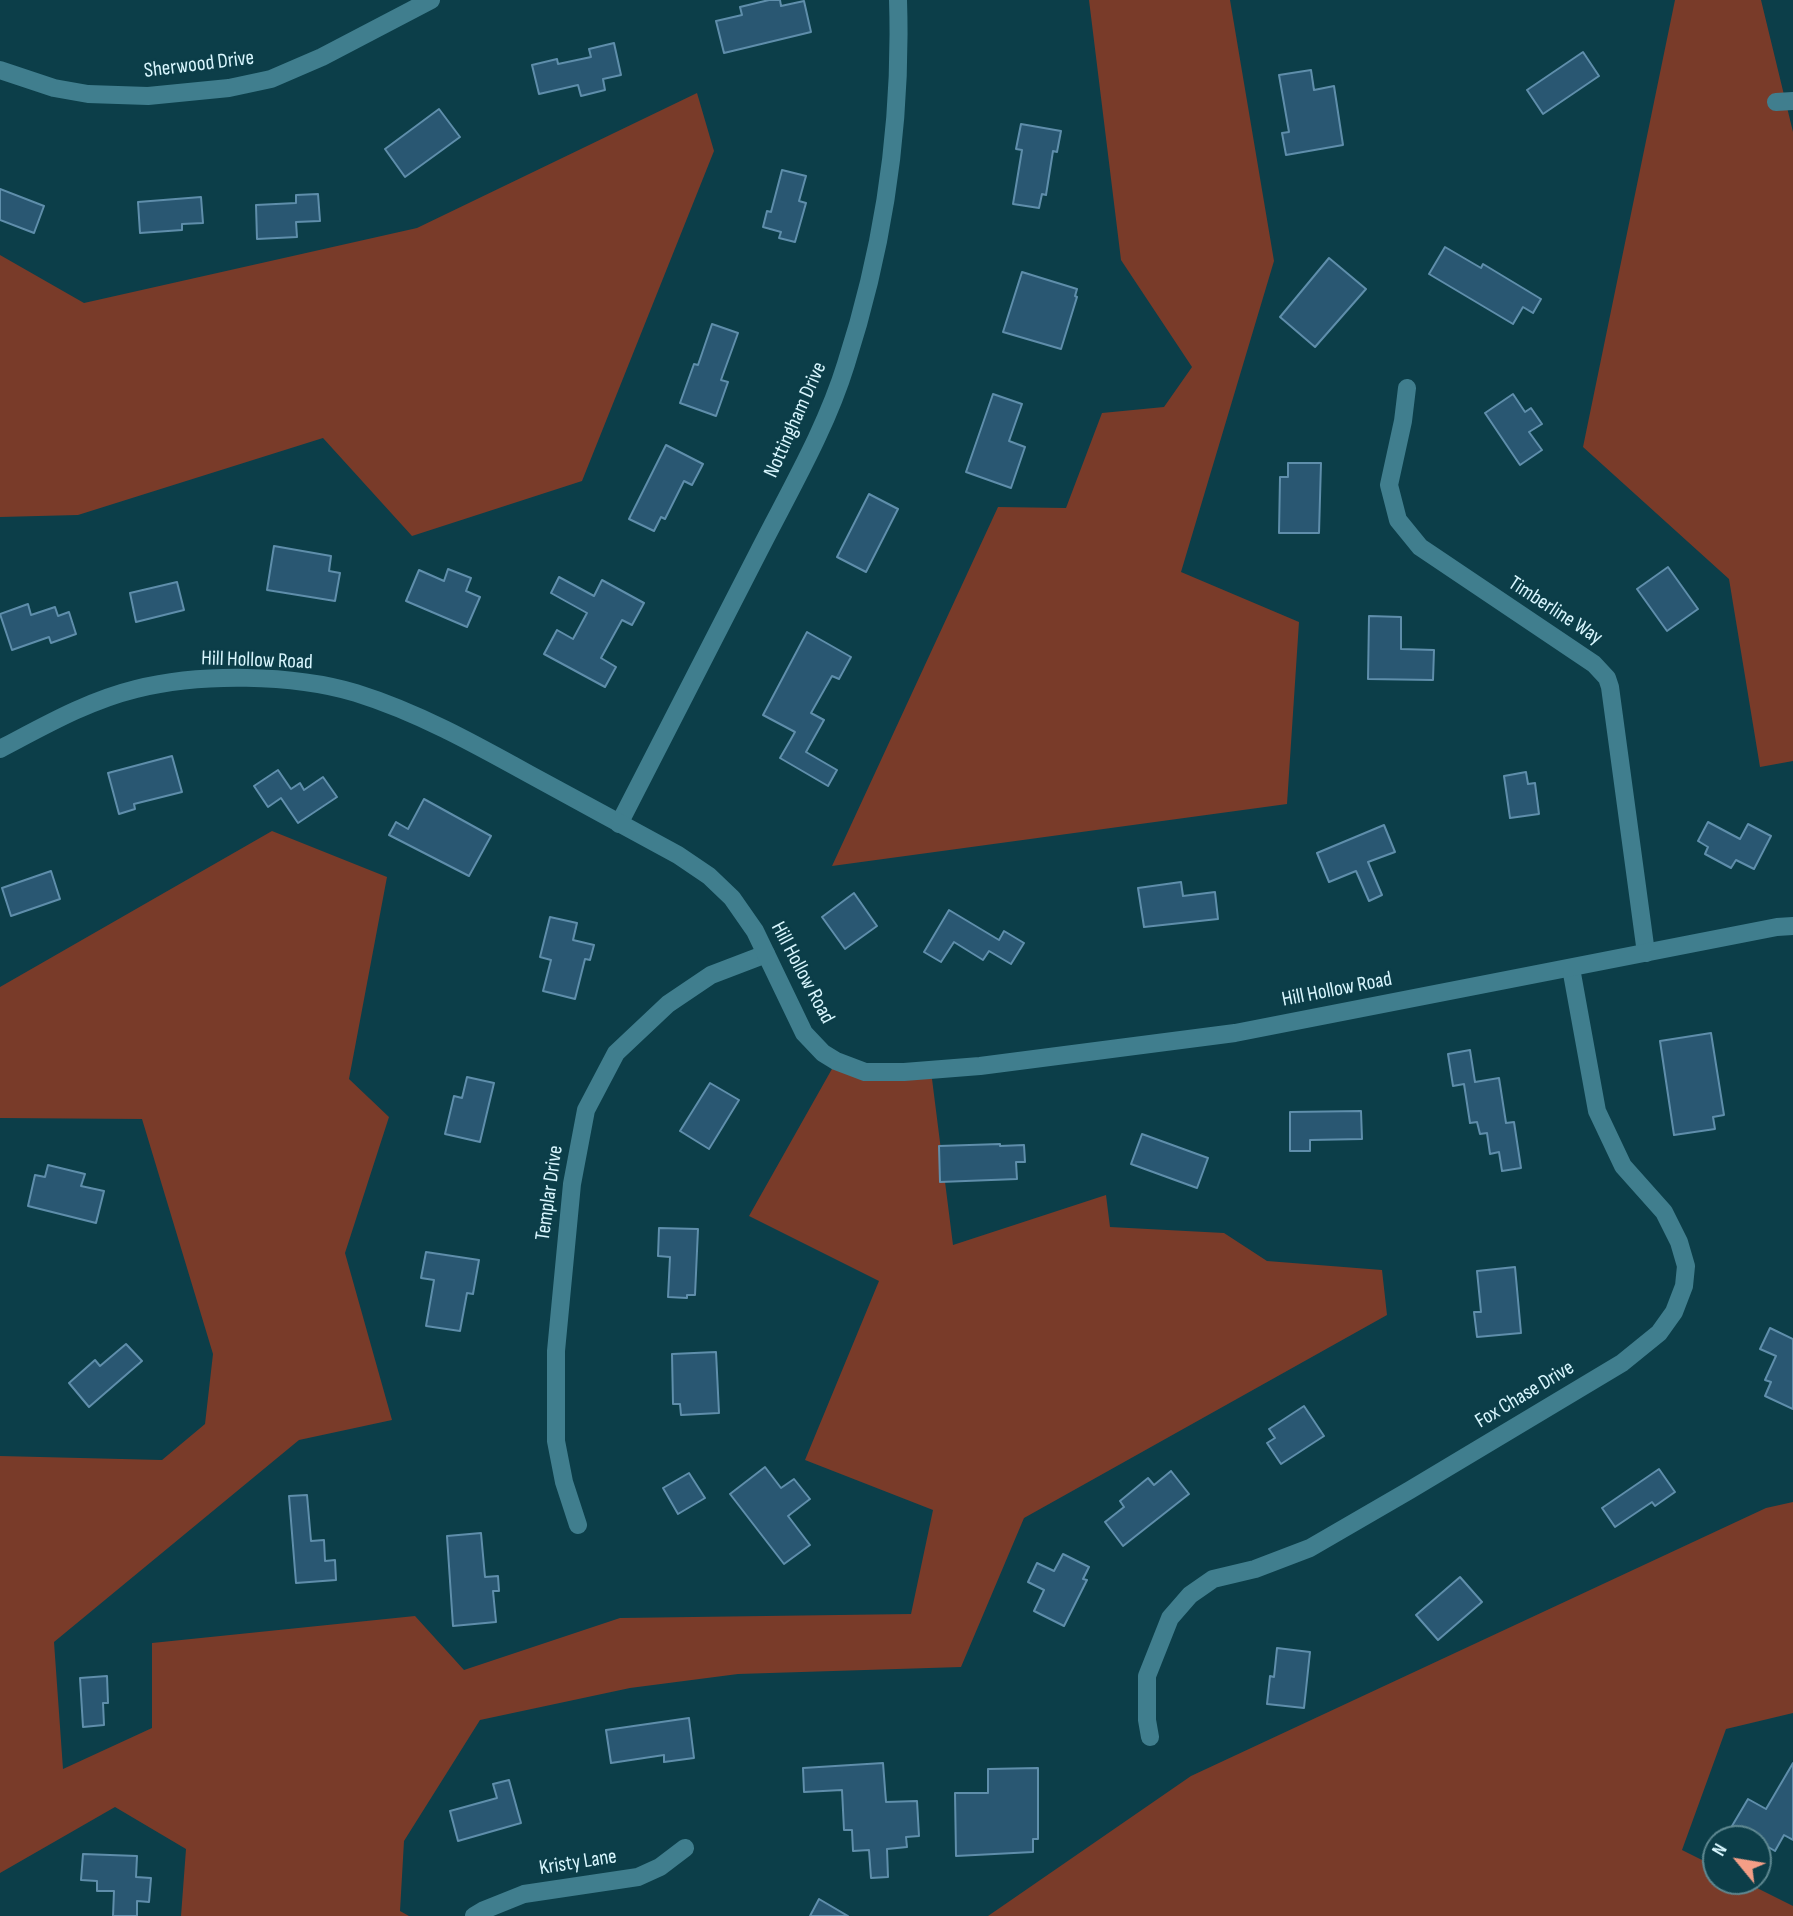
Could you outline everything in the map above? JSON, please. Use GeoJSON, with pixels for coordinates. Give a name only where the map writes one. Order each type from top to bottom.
{"type":"FeatureCollection","features":[{"type":"Feature","properties":{"kind":"street","name":"Sherwood Drive"},"geometry":{"type":"LineString","coordinates":[[0,70],[54,88],[88,94],[148,96],[229,88],[271,79],[322,57],[431,0]]}},
{"type":"Feature","properties":{"kind":"street","name":"Nottingham Drive"},"geometry":{"type":"LineString","coordinates":[[619,824],[811,450],[846,366],[878,244],[888,192],[900,54],[898,0]]}},
{"type":"Feature","properties":{"kind":"street","name":"Timberline Way"},"geometry":{"type":"LineString","coordinates":[[1407,388],[1390,485],[1398,520],[1420,547],[1495,600],[1594,664],[1607,678],[1646,953]]}},
{"type":"Feature","properties":{"kind":"street","name":"Hill Hollow Road"},"geometry":{"type":"LineString","coordinates":[[0,749],[75,710],[135,690],[184,681],[248,678],[306,682],[355,693],[424,719],[678,855],[709,876],[732,898],[755,931],[804,1033],[836,1062],[865,1072],[980,1066],[1235,1033],[1793,926]]}},
{"type":"Feature","properties":{"kind":"street","name":"Templar Drive"},"geometry":{"type":"LineString","coordinates":[[578,1525],[564,1482],[556,1441],[556,1351],[572,1184],[586,1110],[616,1053],[668,1004],[711,975],[766,954]]}},
{"type":"Feature","properties":{"kind":"street","name":"Fox Chase Drive"},"geometry":{"type":"LineString","coordinates":[[1150,1737],[1147,1720],[1147,1676],[1170,1618],[1190,1595],[1213,1579],[1255,1569],[1310,1548],[1410,1490],[1622,1363],[1659,1333],[1674,1312],[1684,1286],[1686,1266],[1679,1241],[1664,1212],[1623,1166],[1597,1111],[1571,968]]}},
{"type":"Feature","properties":{"kind":"street","name":"Kristy Lane"},"geometry":{"type":"LineString","coordinates":[[474,1916],[524,1894],[638,1877],[660,1867],[685,1848]]}},
{"type":"Feature","properties":{"kind":"shaded area"},"geometry":{"type":"Polygon","coordinates":[[[1089,0],[1230,0],[1274,261],[1181,572],[1299,622],[1287,804],[832,866],[998,507],[1066,508],[1102,413],[1164,407],[1192,367],[1121,260],[1089,0]]]}},
{"type":"Feature","properties":{"kind":"shaded area"},"geometry":{"type":"Polygon","coordinates":[[[1675,0],[1761,0],[1793,132],[1793,761],[1760,767],[1729,579],[1583,447],[1675,0]]]}},
{"type":"Feature","properties":{"kind":"shaded area"},"geometry":{"type":"Polygon","coordinates":[[[697,93],[714,151],[582,481],[412,536],[323,438],[78,515],[0,517],[0,255],[84,303],[417,228],[697,93]]]}},
{"type":"Feature","properties":{"kind":"shaded area"},"geometry":{"type":"Polygon","coordinates":[[[272,831],[387,877],[349,1079],[389,1117],[345,1253],[392,1420],[299,1440],[54,1642],[63,1769],[152,1728],[152,1643],[415,1616],[464,1670],[620,1618],[911,1614],[933,1510],[805,1460],[879,1281],[749,1216],[837,1060],[931,1071],[953,1245],[1106,1195],[1110,1227],[1224,1233],[1267,1261],[1382,1270],[1387,1315],[1024,1518],[961,1667],[738,1674],[630,1688],[480,1720],[404,1841],[400,1911],[409,1916],[181,1916],[186,1849],[115,1807],[0,1873],[0,1456],[162,1460],[205,1424],[213,1354],[142,1119],[0,1118],[0,987],[272,831]]]}},
{"type":"Feature","properties":{"kind":"shaded area"},"geometry":{"type":"Polygon","coordinates":[[[1793,1502],[1793,1713],[1726,1729],[1682,1850],[1702,1860],[1702,1895],[1771,1895],[1793,1906],[1793,1916],[988,1916],[1191,1776],[1766,1508],[1793,1502]]]}},
{"type":"Feature","properties":{"kind":"building"},"geometry":{"type":"Polygon","coordinates":[[[780,0],[781,6],[804,1],[811,32],[724,53],[716,21],[742,15],[740,7],[780,0]]]}},
{"type":"Feature","properties":{"kind":"building"},"geometry":{"type":"Polygon","coordinates":[[[614,43],[621,75],[603,79],[605,90],[581,96],[578,85],[539,94],[532,65],[557,59],[558,64],[591,57],[589,49],[614,43]]]}},
{"type":"Feature","properties":{"kind":"building"},"geometry":{"type":"Polygon","coordinates":[[[1583,52],[1599,76],[1543,114],[1527,90],[1583,52]]]}},
{"type":"Feature","properties":{"kind":"building"},"geometry":{"type":"Polygon","coordinates":[[[1311,70],[1314,90],[1334,86],[1343,145],[1286,155],[1282,133],[1289,132],[1279,75],[1311,70]]]}},
{"type":"Feature","properties":{"kind":"building"},"geometry":{"type":"Polygon","coordinates":[[[439,109],[460,137],[405,177],[385,149],[439,109]]]}},
{"type":"Feature","properties":{"kind":"building"},"geometry":{"type":"Polygon","coordinates":[[[1021,124],[1061,131],[1057,152],[1053,151],[1046,195],[1042,194],[1039,208],[1013,204],[1022,150],[1016,149],[1021,124]]]}},
{"type":"Feature","properties":{"kind":"building"},"geometry":{"type":"Polygon","coordinates":[[[782,170],[806,176],[799,201],[806,203],[795,242],[779,238],[781,232],[763,227],[767,211],[771,212],[782,170]]]}},
{"type":"Feature","properties":{"kind":"building"},"geometry":{"type":"Polygon","coordinates":[[[0,189],[44,206],[34,233],[0,220],[0,189]]]}},
{"type":"Feature","properties":{"kind":"building"},"geometry":{"type":"Polygon","coordinates":[[[318,194],[320,221],[296,222],[297,237],[257,239],[256,205],[296,203],[296,195],[318,194]]]}},
{"type":"Feature","properties":{"kind":"building"},"geometry":{"type":"Polygon","coordinates":[[[201,197],[203,223],[182,224],[182,230],[140,233],[138,202],[201,197]]]}},
{"type":"Feature","properties":{"kind":"building"},"geometry":{"type":"Polygon","coordinates":[[[1445,247],[1481,268],[1483,264],[1541,299],[1533,313],[1523,307],[1513,324],[1429,274],[1445,247]]]}},
{"type":"Feature","properties":{"kind":"building"},"geometry":{"type":"Polygon","coordinates":[[[1329,258],[1366,289],[1315,347],[1280,317],[1329,258]]]}},
{"type":"Feature","properties":{"kind":"building"},"geometry":{"type":"Polygon","coordinates":[[[1022,272],[1077,289],[1061,349],[1003,332],[1022,272]]]}},
{"type":"Feature","properties":{"kind":"building"},"geometry":{"type":"Polygon","coordinates":[[[712,324],[738,333],[721,380],[728,382],[716,416],[680,403],[694,364],[698,365],[712,324]]]}},
{"type":"Feature","properties":{"kind":"building"},"geometry":{"type":"Polygon","coordinates":[[[993,394],[1022,404],[1009,441],[1025,447],[1011,488],[966,472],[993,394]]]}},
{"type":"Feature","properties":{"kind":"building"},"geometry":{"type":"Polygon","coordinates":[[[1513,394],[1525,412],[1531,408],[1542,424],[1529,432],[1542,450],[1520,465],[1485,413],[1513,394]]]}},
{"type":"Feature","properties":{"kind":"building"},"geometry":{"type":"Polygon","coordinates":[[[666,445],[703,464],[692,485],[684,481],[665,519],[661,517],[654,531],[629,519],[666,445]]]}},
{"type":"Feature","properties":{"kind":"building"},"geometry":{"type":"Polygon","coordinates":[[[1288,463],[1321,463],[1319,533],[1279,533],[1280,477],[1288,477],[1288,463]]]}},
{"type":"Feature","properties":{"kind":"building"},"geometry":{"type":"Polygon","coordinates":[[[869,494],[898,509],[866,572],[837,557],[869,494]]]}},
{"type":"Feature","properties":{"kind":"building"},"geometry":{"type":"Polygon","coordinates":[[[274,546],[331,556],[329,571],[340,573],[335,601],[267,590],[274,546]]]}},
{"type":"Feature","properties":{"kind":"building"},"geometry":{"type":"Polygon","coordinates":[[[1668,567],[1698,609],[1667,631],[1637,589],[1668,567]]]}},
{"type":"Feature","properties":{"kind":"building"},"geometry":{"type":"Polygon","coordinates":[[[448,569],[471,578],[466,591],[480,597],[467,627],[406,601],[419,570],[444,581],[448,569]]]}},
{"type":"Feature","properties":{"kind":"building"},"geometry":{"type":"Polygon","coordinates":[[[559,577],[594,596],[602,580],[644,603],[632,625],[622,620],[601,658],[616,667],[605,687],[544,654],[557,630],[573,639],[587,613],[551,593],[559,577]]]}},
{"type":"Feature","properties":{"kind":"building"},"geometry":{"type":"Polygon","coordinates":[[[177,582],[184,610],[136,622],[130,593],[177,582]]]}},
{"type":"Feature","properties":{"kind":"building"},"geometry":{"type":"Polygon","coordinates":[[[28,604],[31,615],[55,607],[58,616],[69,612],[76,634],[51,643],[49,637],[12,650],[0,614],[28,604]]]}},
{"type":"Feature","properties":{"kind":"building"},"geometry":{"type":"Polygon","coordinates":[[[1369,616],[1401,617],[1401,649],[1434,650],[1433,680],[1368,679],[1369,616]]]}},
{"type":"Feature","properties":{"kind":"building"},"geometry":{"type":"Polygon","coordinates":[[[807,632],[851,657],[839,679],[832,676],[811,713],[824,720],[806,752],[837,770],[828,786],[780,758],[795,732],[763,715],[807,632]]]}},
{"type":"Feature","properties":{"kind":"building"},"geometry":{"type":"Polygon","coordinates":[[[172,756],[182,792],[134,804],[135,809],[119,814],[108,773],[172,756]]]}},
{"type":"Feature","properties":{"kind":"building"},"geometry":{"type":"Polygon","coordinates":[[[278,770],[291,789],[300,783],[304,790],[323,777],[337,797],[298,823],[281,798],[268,807],[254,786],[278,770]]]}},
{"type":"Feature","properties":{"kind":"building"},"geometry":{"type":"Polygon","coordinates":[[[1526,772],[1528,784],[1535,783],[1539,814],[1510,818],[1504,776],[1526,772]]]}},
{"type":"Feature","properties":{"kind":"building"},"geometry":{"type":"Polygon","coordinates":[[[424,799],[491,836],[469,876],[389,835],[396,822],[408,829],[424,799]]]}},
{"type":"Feature","properties":{"kind":"building"},"geometry":{"type":"Polygon","coordinates":[[[1708,822],[1740,839],[1748,824],[1771,836],[1754,869],[1736,860],[1731,868],[1705,854],[1708,847],[1698,841],[1708,822]]]}},
{"type":"Feature","properties":{"kind":"building"},"geometry":{"type":"Polygon","coordinates":[[[1384,825],[1395,852],[1368,862],[1382,895],[1369,901],[1356,871],[1329,882],[1317,853],[1384,825]]]}},
{"type":"Feature","properties":{"kind":"building"},"geometry":{"type":"Polygon","coordinates":[[[51,871],[60,899],[11,916],[2,888],[51,871]]]}},
{"type":"Feature","properties":{"kind":"building"},"geometry":{"type":"Polygon","coordinates":[[[1181,882],[1183,896],[1215,892],[1218,919],[1144,927],[1138,888],[1181,882]]]}},
{"type":"Feature","properties":{"kind":"building"},"geometry":{"type":"Polygon","coordinates":[[[854,893],[877,926],[845,949],[822,917],[854,893]]]}},
{"type":"Feature","properties":{"kind":"building"},"geometry":{"type":"Polygon","coordinates":[[[949,910],[999,940],[1004,931],[1024,943],[1011,964],[989,951],[983,960],[954,942],[941,962],[924,952],[949,910]]]}},
{"type":"Feature","properties":{"kind":"building"},"geometry":{"type":"Polygon","coordinates":[[[550,917],[577,923],[573,940],[594,945],[590,960],[585,959],[575,999],[543,991],[551,960],[540,957],[550,917]]]}},
{"type":"Feature","properties":{"kind":"building"},"geometry":{"type":"Polygon","coordinates":[[[1711,1033],[1724,1115],[1713,1117],[1715,1129],[1674,1135],[1660,1041],[1711,1033]]]}},
{"type":"Feature","properties":{"kind":"building"},"geometry":{"type":"Polygon","coordinates":[[[1470,1050],[1475,1082],[1499,1078],[1506,1123],[1514,1122],[1521,1168],[1502,1171],[1499,1152],[1490,1154],[1487,1133],[1480,1134],[1477,1122],[1470,1123],[1464,1084],[1453,1086],[1448,1054],[1470,1050]]]}},
{"type":"Feature","properties":{"kind":"building"},"geometry":{"type":"Polygon","coordinates":[[[467,1077],[494,1083],[480,1142],[445,1134],[454,1096],[462,1098],[467,1077]]]}},
{"type":"Feature","properties":{"kind":"building"},"geometry":{"type":"Polygon","coordinates":[[[710,1083],[739,1100],[709,1149],[680,1131],[710,1083]]]}},
{"type":"Feature","properties":{"kind":"building"},"geometry":{"type":"Polygon","coordinates":[[[1361,1111],[1362,1139],[1310,1140],[1310,1151],[1290,1151],[1290,1112],[1361,1111]]]}},
{"type":"Feature","properties":{"kind":"building"},"geometry":{"type":"Polygon","coordinates":[[[1142,1134],[1208,1158],[1197,1188],[1131,1164],[1142,1134]]]}},
{"type":"Feature","properties":{"kind":"building"},"geometry":{"type":"Polygon","coordinates":[[[1024,1145],[1025,1162],[1016,1162],[1017,1179],[940,1182],[939,1146],[1024,1145]]]}},
{"type":"Feature","properties":{"kind":"building"},"geometry":{"type":"Polygon","coordinates":[[[48,1165],[85,1174],[81,1186],[104,1191],[96,1223],[28,1206],[35,1175],[45,1177],[48,1165]]]}},
{"type":"Feature","properties":{"kind":"building"},"geometry":{"type":"Polygon","coordinates":[[[659,1228],[698,1229],[695,1295],[687,1295],[687,1298],[668,1297],[670,1257],[658,1256],[659,1228]]]}},
{"type":"Feature","properties":{"kind":"building"},"geometry":{"type":"Polygon","coordinates":[[[426,1252],[479,1260],[473,1294],[467,1293],[460,1331],[426,1326],[434,1280],[421,1278],[426,1252]]]}},
{"type":"Feature","properties":{"kind":"building"},"geometry":{"type":"Polygon","coordinates":[[[1515,1267],[1521,1333],[1477,1337],[1474,1312],[1481,1312],[1477,1271],[1515,1267]]]}},
{"type":"Feature","properties":{"kind":"building"},"geometry":{"type":"Polygon","coordinates":[[[1770,1328],[1793,1339],[1793,1409],[1765,1396],[1771,1382],[1765,1380],[1776,1356],[1760,1349],[1770,1328]]]}},
{"type":"Feature","properties":{"kind":"building"},"geometry":{"type":"Polygon","coordinates":[[[126,1344],[142,1361],[89,1407],[69,1383],[95,1360],[100,1366],[126,1344]]]}},
{"type":"Feature","properties":{"kind":"building"},"geometry":{"type":"Polygon","coordinates":[[[716,1352],[719,1413],[681,1415],[680,1404],[673,1404],[672,1354],[716,1352]]]}},
{"type":"Feature","properties":{"kind":"building"},"geometry":{"type":"Polygon","coordinates":[[[1304,1406],[1324,1436],[1281,1464],[1267,1443],[1275,1438],[1269,1429],[1304,1406]]]}},
{"type":"Feature","properties":{"kind":"building"},"geometry":{"type":"Polygon","coordinates":[[[765,1467],[781,1488],[794,1479],[810,1499],[788,1516],[810,1545],[784,1564],[730,1494],[765,1467]]]}},
{"type":"Feature","properties":{"kind":"building"},"geometry":{"type":"Polygon","coordinates":[[[1659,1469],[1675,1492],[1655,1506],[1652,1502],[1615,1527],[1602,1508],[1659,1469]]]}},
{"type":"Feature","properties":{"kind":"building"},"geometry":{"type":"Polygon","coordinates":[[[1171,1471],[1189,1494],[1123,1546],[1105,1522],[1124,1507],[1120,1501],[1148,1478],[1154,1485],[1171,1471]]]}},
{"type":"Feature","properties":{"kind":"building"},"geometry":{"type":"Polygon","coordinates":[[[689,1473],[705,1498],[678,1514],[663,1488],[689,1473]]]}},
{"type":"Feature","properties":{"kind":"building"},"geometry":{"type":"Polygon","coordinates":[[[307,1495],[311,1541],[324,1540],[325,1561],[335,1560],[336,1580],[296,1583],[289,1496],[307,1495]]]}},
{"type":"Feature","properties":{"kind":"building"},"geometry":{"type":"Polygon","coordinates":[[[481,1533],[485,1577],[498,1576],[499,1591],[493,1591],[496,1622],[453,1626],[447,1536],[481,1533]]]}},
{"type":"Feature","properties":{"kind":"building"},"geometry":{"type":"Polygon","coordinates":[[[1063,1554],[1089,1567],[1083,1579],[1087,1580],[1064,1626],[1034,1611],[1044,1590],[1028,1582],[1037,1563],[1054,1571],[1063,1554]]]}},
{"type":"Feature","properties":{"kind":"building"},"geometry":{"type":"Polygon","coordinates":[[[1460,1577],[1482,1602],[1438,1640],[1416,1615],[1460,1577]]]}},
{"type":"Feature","properties":{"kind":"building"},"geometry":{"type":"Polygon","coordinates":[[[1277,1648],[1310,1652],[1304,1708],[1267,1704],[1270,1676],[1274,1677],[1277,1648]]]}},
{"type":"Feature","properties":{"kind":"building"},"geometry":{"type":"Polygon","coordinates":[[[107,1676],[108,1703],[103,1703],[104,1725],[83,1727],[80,1678],[107,1676]]]}},
{"type":"Feature","properties":{"kind":"building"},"geometry":{"type":"Polygon","coordinates":[[[689,1718],[694,1758],[664,1762],[664,1755],[611,1763],[606,1730],[689,1718]]]}},
{"type":"Feature","properties":{"kind":"building"},"geometry":{"type":"Polygon","coordinates":[[[883,1763],[886,1802],[917,1801],[919,1836],[906,1837],[907,1847],[887,1849],[888,1877],[871,1878],[869,1850],[853,1851],[852,1830],[844,1830],[842,1790],[804,1792],[803,1768],[883,1763]]]}},
{"type":"Feature","properties":{"kind":"building"},"geometry":{"type":"Polygon","coordinates":[[[1793,1763],[1793,1840],[1784,1835],[1775,1851],[1772,1849],[1772,1825],[1733,1825],[1748,1799],[1766,1809],[1793,1763]]]}},
{"type":"Feature","properties":{"kind":"building"},"geometry":{"type":"Polygon","coordinates":[[[1038,1768],[1038,1839],[1033,1839],[1033,1852],[956,1856],[955,1793],[988,1793],[988,1769],[1038,1768]]]}},
{"type":"Feature","properties":{"kind":"building"},"geometry":{"type":"Polygon","coordinates":[[[509,1780],[521,1823],[458,1841],[450,1811],[497,1798],[493,1784],[509,1780]]]}},
{"type":"Feature","properties":{"kind":"building"},"geometry":{"type":"Polygon","coordinates":[[[83,1854],[137,1856],[136,1877],[151,1878],[149,1902],[137,1901],[137,1916],[113,1916],[114,1891],[97,1891],[97,1881],[81,1880],[83,1854]]]}},
{"type":"Feature","properties":{"kind":"building"},"geometry":{"type":"Polygon","coordinates":[[[819,1899],[848,1916],[810,1916],[819,1899]]]}}]}
